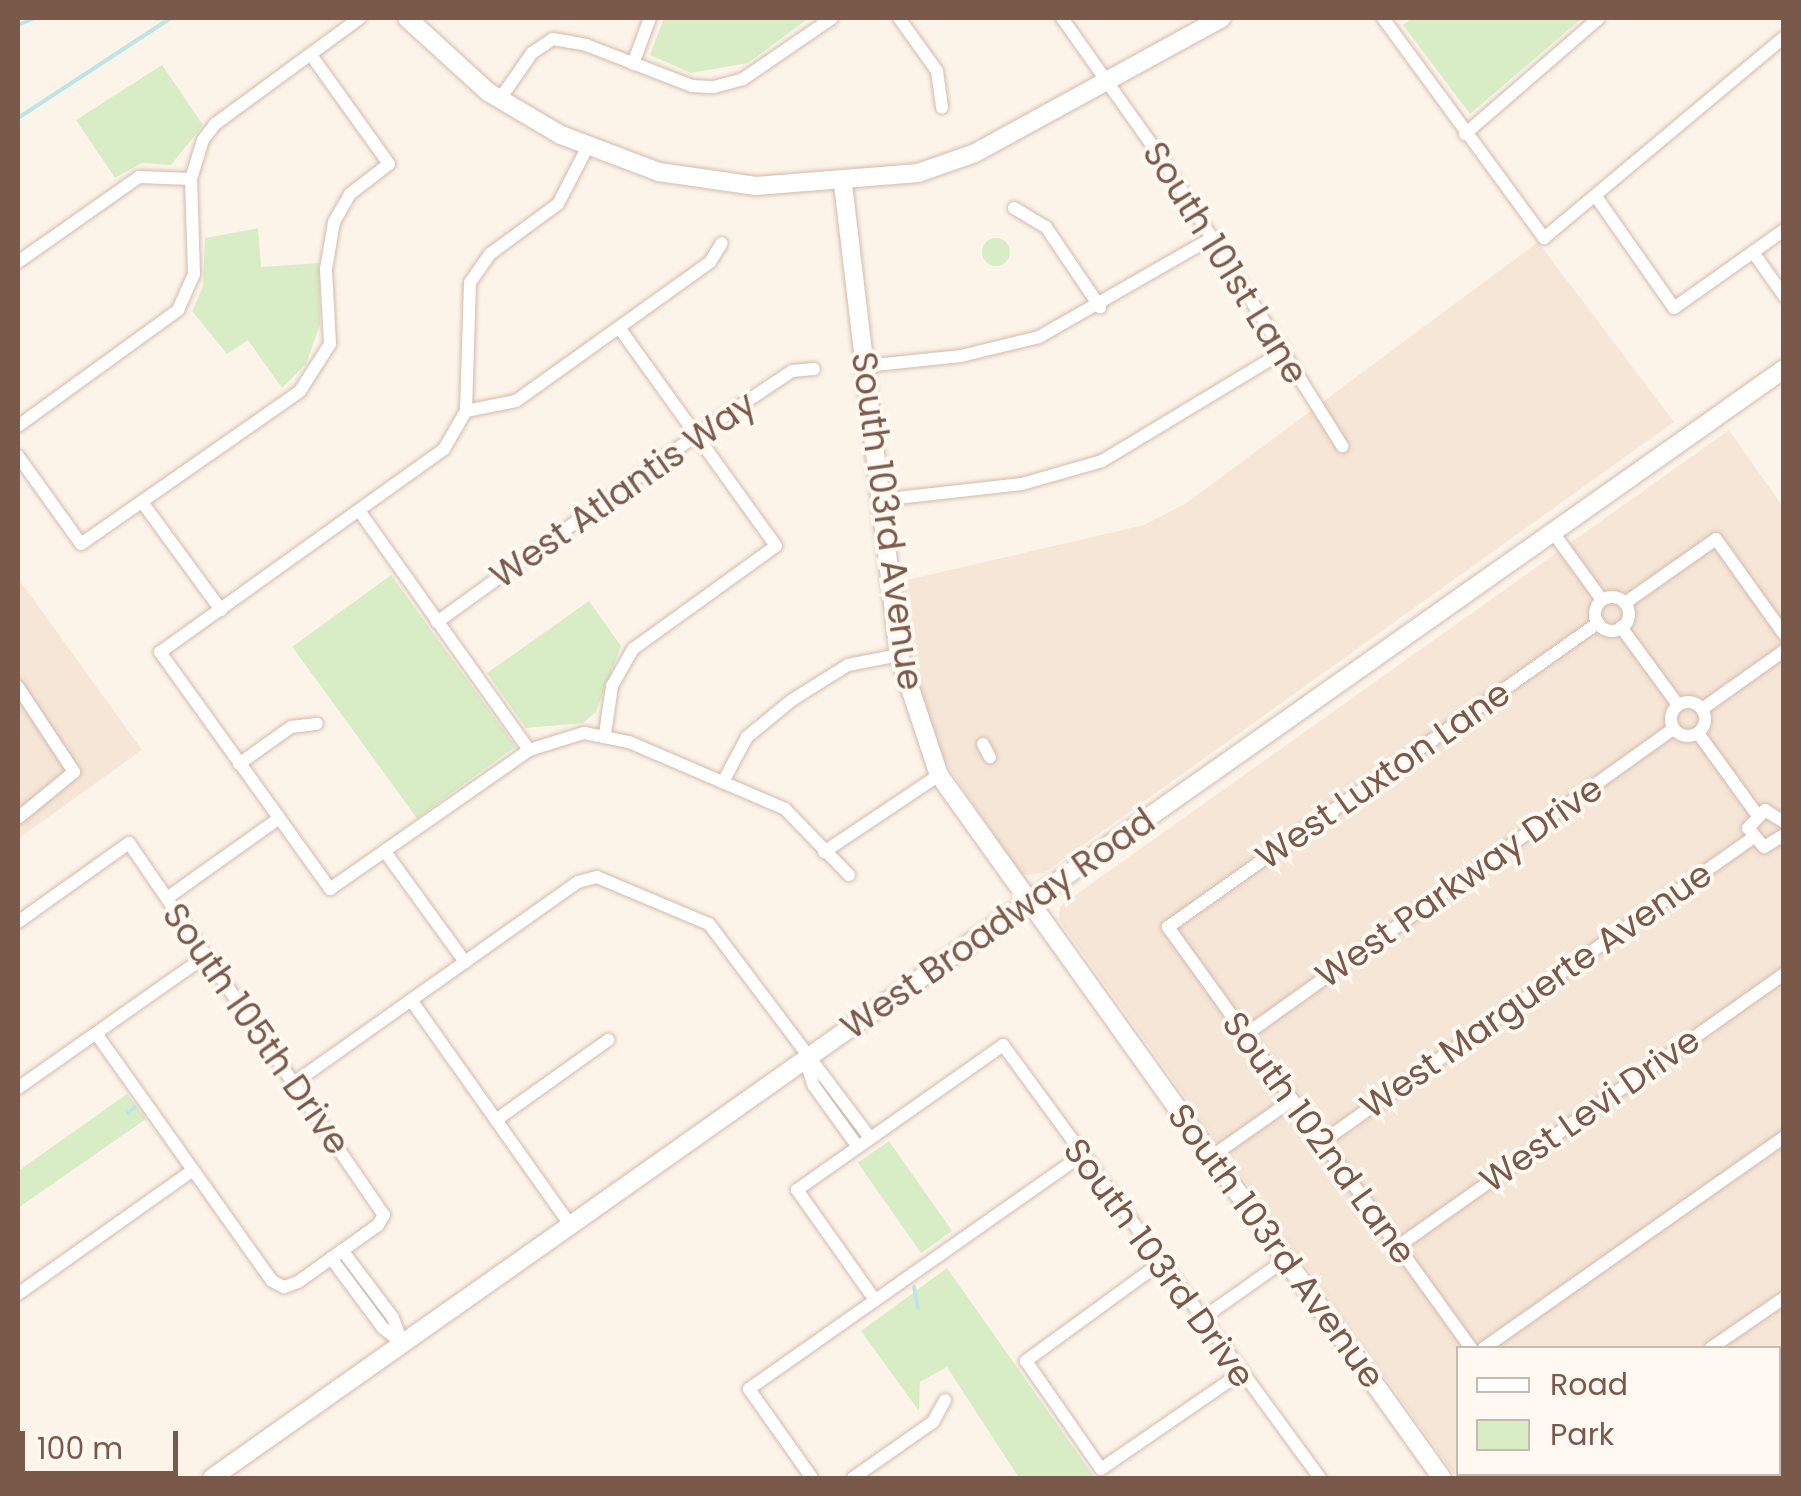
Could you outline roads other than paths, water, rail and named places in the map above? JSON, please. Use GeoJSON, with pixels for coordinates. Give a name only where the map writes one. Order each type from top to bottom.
{"type":"FeatureCollection","features":[{"type":"Feature","properties":{"kind":"street"},"geometry":{"type":"LineString","coordinates":[[18,426],[168,318],[192,291],[191,178],[214,124],[360,18]]}},
{"type":"Feature","properties":{"kind":"street"},"geometry":{"type":"LineString","coordinates":[[407,18],[500,100],[587,148],[709,182],[843,184],[918,172],[975,153],[1222,18]]}},
{"type":"Feature","properties":{"kind":"street"},"geometry":{"type":"LineString","coordinates":[[633,64],[650,18]]}},
{"type":"Feature","properties":{"kind":"street"},"geometry":{"type":"LineString","coordinates":[[500,100],[542,46],[566,40],[692,86],[743,79],[832,18]]}},
{"type":"Feature","properties":{"kind":"street"},"geometry":{"type":"LineString","coordinates":[[899,18],[937,71],[942,108]]}},
{"type":"Feature","properties":{"kind":"street","name":"South 101st Lane"},"geometry":{"type":"LineString","coordinates":[[1062,18],[1212,238],[1342,446]]}},
{"type":"Feature","properties":{"kind":"street"},"geometry":{"type":"LineString","coordinates":[[1465,134],[1599,18]]}},
{"type":"Feature","properties":{"kind":"street"},"geometry":{"type":"LineString","coordinates":[[1388,19],[1465,134],[1544,238],[1784,37]]}},
{"type":"Feature","properties":{"kind":"street"},"geometry":{"type":"LineString","coordinates":[[18,456],[81,544],[300,391],[330,344],[326,269],[334,222],[350,194],[389,164],[311,55]]}},
{"type":"Feature","properties":{"kind":"street"},"geometry":{"type":"LineString","coordinates":[[587,148],[558,204],[478,266],[467,303],[466,410],[444,449],[160,652],[330,889],[529,750],[562,736],[605,734],[785,809],[848,875]]}},
{"type":"Feature","properties":{"kind":"street"},"geometry":{"type":"LineString","coordinates":[[18,262],[139,178],[191,178]]}},
{"type":"Feature","properties":{"kind":"street","name":"South 103rd Avenue"},"geometry":{"type":"LineString","coordinates":[[843,184],[899,654],[939,775],[1442,1478]]}},
{"type":"Feature","properties":{"kind":"street"},"geometry":{"type":"LineString","coordinates":[[1596,198],[1674,308],[1784,230]]}},
{"type":"Feature","properties":{"kind":"street"},"geometry":{"type":"LineString","coordinates":[[1014,208],[1046,227],[1100,308]]}},
{"type":"Feature","properties":{"kind":"street"},"geometry":{"type":"LineString","coordinates":[[865,366],[1000,349],[1100,308],[1212,238]]}},
{"type":"Feature","properties":{"kind":"street"},"geometry":{"type":"LineString","coordinates":[[466,410],[516,401],[710,262],[722,243]]}},
{"type":"Feature","properties":{"kind":"street"},"geometry":{"type":"LineString","coordinates":[[1752,252],[1784,296]]}},
{"type":"Feature","properties":{"kind":"street"},"geometry":{"type":"LineString","coordinates":[[605,734],[612,686],[633,649],[776,546],[620,329]]}},
{"type":"Feature","properties":{"kind":"street"},"geometry":{"type":"LineString","coordinates":[[880,500],[1022,484],[1102,461],[1283,352]]}},
{"type":"Feature","properties":{"kind":"street","name":"West Broadway Road"},"geometry":{"type":"LineString","coordinates":[[212,1478],[1784,368]]}},
{"type":"Feature","properties":{"kind":"street","name":"West Atlantis Way"},"geometry":{"type":"LineString","coordinates":[[437,622],[696,434],[792,371],[814,369]]}},
{"type":"Feature","properties":{"kind":"street"},"geometry":{"type":"LineString","coordinates":[[142,502],[220,610]]}},
{"type":"Feature","properties":{"kind":"street"},"geometry":{"type":"LineString","coordinates":[[360,512],[529,750]]}},
{"type":"Feature","properties":{"kind":"street"},"geometry":{"type":"LineString","coordinates":[[1552,531],[1602,600],[1625,604],[1716,539],[1784,634]]}},
{"type":"Feature","properties":{"kind":"street"},"geometry":{"type":"LineString","coordinates":[[1602,600],[1598,623],[1622,627],[1678,705],[1702,709],[1784,651]]}},
{"type":"Feature","properties":{"kind":"street"},"geometry":{"type":"LineString","coordinates":[[1622,627],[1629,614],[1625,604]]}},
{"type":"Feature","properties":{"kind":"street","name":"West Luxton Lane"},"geometry":{"type":"LineString","coordinates":[[1168,927],[1598,623]]}},
{"type":"Feature","properties":{"kind":"street"},"geometry":{"type":"LineString","coordinates":[[723,782],[747,738],[792,700],[848,665],[899,654]]}},
{"type":"Feature","properties":{"kind":"street"},"geometry":{"type":"LineString","coordinates":[[18,687],[74,772],[18,818]]}},
{"type":"Feature","properties":{"kind":"street"},"geometry":{"type":"LineString","coordinates":[[1678,705],[1673,729],[1686,736],[1698,733]]}},
{"type":"Feature","properties":{"kind":"street"},"geometry":{"type":"LineString","coordinates":[[1702,709],[1698,733],[1756,813]]}},
{"type":"Feature","properties":{"kind":"street"},"geometry":{"type":"LineString","coordinates":[[239,764],[291,727],[317,724]]}},
{"type":"Feature","properties":{"kind":"street","name":"West Parkway Drive"},"geometry":{"type":"LineString","coordinates":[[1245,1034],[1673,729]]}},
{"type":"Feature","properties":{"kind":"street"},"geometry":{"type":"LineString","coordinates":[[983,744],[990,757]]}},
{"type":"Feature","properties":{"kind":"street"},"geometry":{"type":"LineString","coordinates":[[824,852],[939,775]]}},
{"type":"Feature","properties":{"kind":"street"},"geometry":{"type":"LineString","coordinates":[[1782,843],[1764,847],[1751,839],[1748,824],[1756,813],[1770,810],[1783,819]]}},
{"type":"Feature","properties":{"kind":"street"},"geometry":{"type":"LineString","coordinates":[[167,898],[278,819]]}},
{"type":"Feature","properties":{"kind":"street","name":"West Marguerte Avenue"},"geometry":{"type":"LineString","coordinates":[[1322,1142],[1751,839]]}},
{"type":"Feature","properties":{"kind":"street","name":"South 105th Drive"},"geometry":{"type":"LineString","coordinates":[[18,922],[129,844],[384,1214],[337,1254]]}},
{"type":"Feature","properties":{"kind":"street"},"geometry":{"type":"LineString","coordinates":[[386,853],[464,962]]}},
{"type":"Feature","properties":{"kind":"street"},"geometry":{"type":"LineString","coordinates":[[294,1083],[578,882],[597,878],[709,924],[806,1060],[870,1138],[797,1190],[875,1300]]}},
{"type":"Feature","properties":{"kind":"street","name":"South 102nd Lane"},"geometry":{"type":"LineString","coordinates":[[1168,927],[1469,1346]]}},
{"type":"Feature","properties":{"kind":"street"},"geometry":{"type":"LineString","coordinates":[[18,1088],[206,956]]}},
{"type":"Feature","properties":{"kind":"street","name":"West Levi Drive"},"geometry":{"type":"LineString","coordinates":[[1397,1247],[1784,974]]}},
{"type":"Feature","properties":{"kind":"street"},"geometry":{"type":"LineString","coordinates":[[411,1000],[572,1226]]}},
{"type":"Feature","properties":{"kind":"street"},"geometry":{"type":"LineString","coordinates":[[96,1033],[272,1281],[284,1288],[337,1254],[393,1318],[402,1342]]}},
{"type":"Feature","properties":{"kind":"street"},"geometry":{"type":"LineString","coordinates":[[496,1120],[608,1040]]}},
{"type":"Feature","properties":{"kind":"street","name":"South 103rd Drive"},"geometry":{"type":"LineString","coordinates":[[870,1138],[1003,1045],[1238,1375],[1319,1478]]}},
{"type":"Feature","properties":{"kind":"street"},"geometry":{"type":"LineString","coordinates":[[806,1060],[814,1086],[858,1147]]}},
{"type":"Feature","properties":{"kind":"street"},"geometry":{"type":"LineString","coordinates":[[1211,1157],[1292,1100]]}},
{"type":"Feature","properties":{"kind":"street"},"geometry":{"type":"LineString","coordinates":[[1487,1346],[1784,1136]]}},
{"type":"Feature","properties":{"kind":"street"},"geometry":{"type":"LineString","coordinates":[[812,1478],[749,1389],[1081,1156]]}},
{"type":"Feature","properties":{"kind":"street"},"geometry":{"type":"LineString","coordinates":[[18,1294],[193,1170]]}},
{"type":"Feature","properties":{"kind":"street"},"geometry":{"type":"LineString","coordinates":[[1200,1320],[1285,1260]]}},
{"type":"Feature","properties":{"kind":"street"},"geometry":{"type":"LineString","coordinates":[[1159,1264],[1026,1361],[1102,1470],[1238,1375]]}},
{"type":"Feature","properties":{"kind":"street"},"geometry":{"type":"LineString","coordinates":[[1715,1346],[1784,1298]]}},
{"type":"Feature","properties":{"kind":"street"},"geometry":{"type":"LineString","coordinates":[[853,1478],[933,1422],[945,1400]]}},
{"type":"Feature","properties":{"kind":"waterway"},"geometry":{"type":"LineString","coordinates":[[18,25],[35,18]]}},
{"type":"Feature","properties":{"kind":"waterway"},"geometry":{"type":"LineString","coordinates":[[18,118],[171,18]]}},
{"type":"Feature","properties":{"kind":"waterway"},"geometry":{"type":"LineString","coordinates":[[128,1113],[135,1107]]}},
{"type":"Feature","properties":{"kind":"waterway"},"geometry":{"type":"LineString","coordinates":[[914,1287],[918,1308]]}}]}
